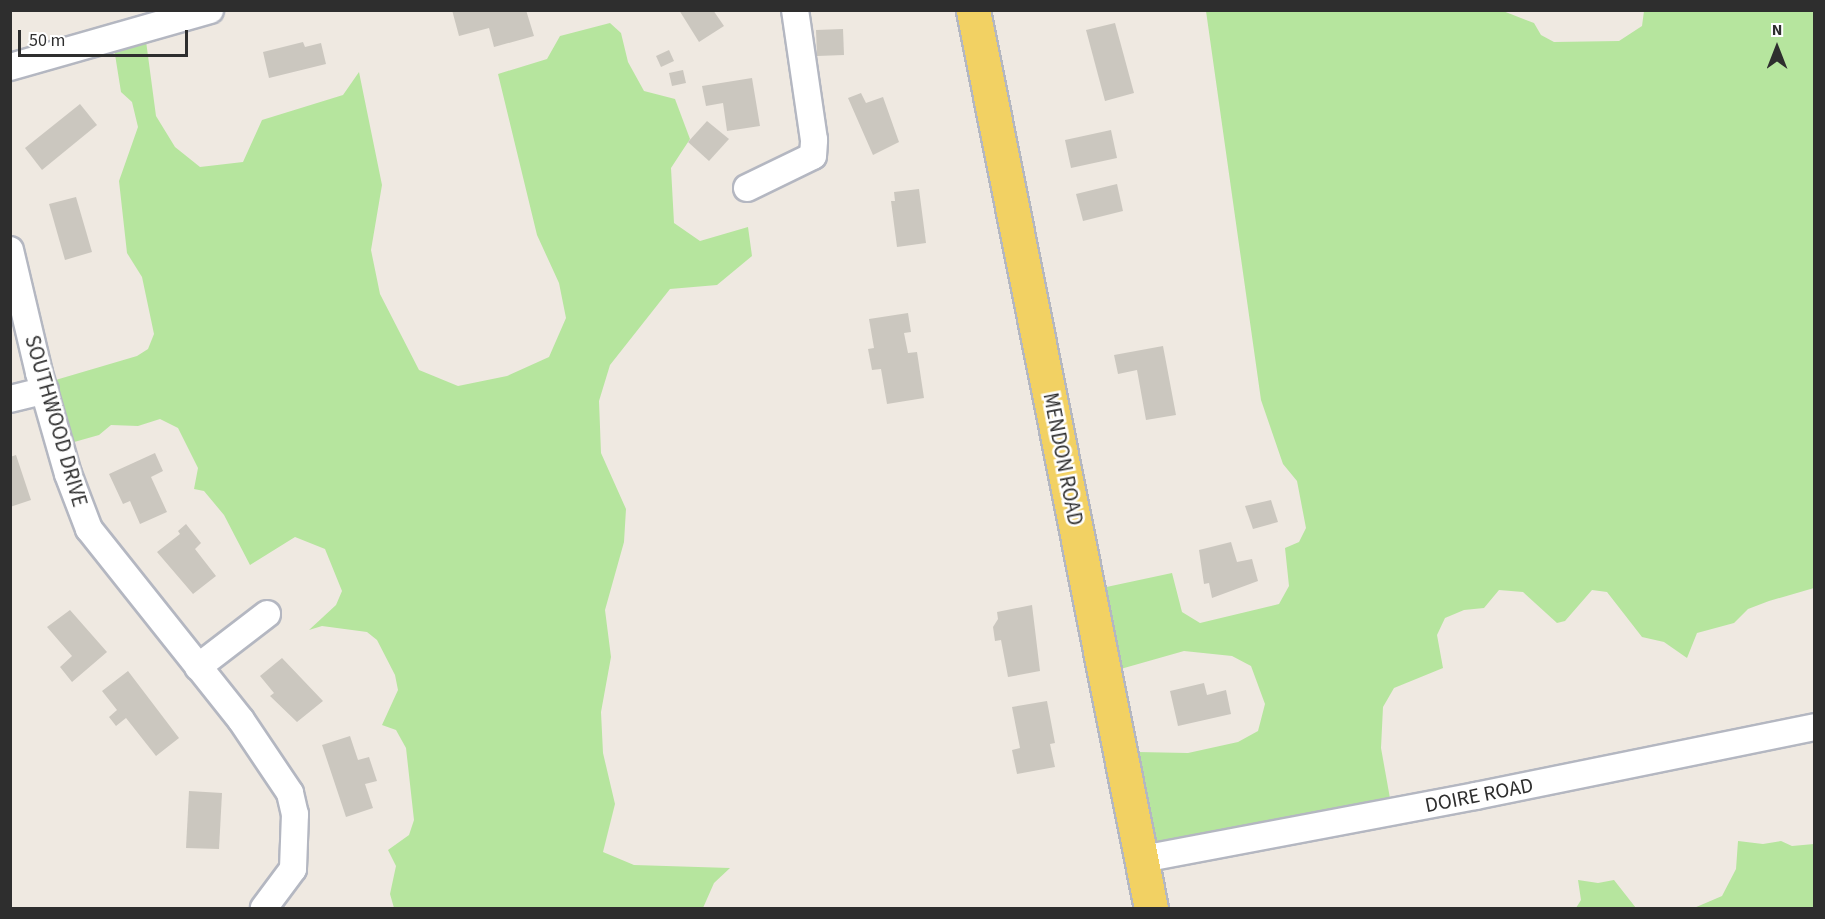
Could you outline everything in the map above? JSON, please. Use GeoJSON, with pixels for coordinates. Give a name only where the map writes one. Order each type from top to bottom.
{"type":"FeatureCollection","features":[{"type":"Feature","properties":{"kind":"main road","name":"MENDON ROAD"},"geometry":{"type":"LineString","coordinates":[[973,10],[1151,909]]}},
{"type":"Feature","properties":{"kind":"street"},"geometry":{"type":"LineString","coordinates":[[10,67],[210,10]]}},
{"type":"Feature","properties":{"kind":"street"},"geometry":{"type":"LineString","coordinates":[[747,188],[813,156],[814,140],[795,10]]}},
{"type":"Feature","properties":{"kind":"street","name":"SOUTHWOOD DRIVE"},"geometry":{"type":"LineString","coordinates":[[10,250],[68,474],[89,529],[241,720],[278,773],[295,814],[293,869],[264,909]]}},
{"type":"Feature","properties":{"kind":"street"},"geometry":{"type":"LineString","coordinates":[[10,399],[45,390]]}},
{"type":"Feature","properties":{"kind":"street"},"geometry":{"type":"LineString","coordinates":[[198,667],[267,614]]}},
{"type":"Feature","properties":{"kind":"street","name":"DOIRE ROAD"},"geometry":{"type":"LineString","coordinates":[[1142,859],[1476,796],[1815,727]]}},
{"type":"Feature","properties":{"kind":"green space"},"geometry":{"type":"Polygon","coordinates":[[[1206,11],[1503,11],[1534,23],[1541,35],[1554,42],[1619,41],[1642,26],[1644,11],[1814,11],[1814,588],[1748,609],[1734,623],[1697,633],[1687,658],[1664,642],[1642,637],[1607,592],[1592,590],[1565,621],[1557,623],[1523,592],[1499,590],[1484,608],[1464,610],[1445,618],[1437,635],[1443,668],[1394,688],[1383,707],[1381,748],[1393,815],[1153,865],[1137,752],[1188,753],[1238,742],[1258,731],[1265,704],[1251,666],[1232,656],[1184,651],[1110,672],[1083,592],[1172,573],[1182,612],[1200,623],[1279,604],[1289,586],[1285,548],[1299,542],[1306,528],[1297,481],[1283,464],[1261,400],[1206,11]]]}},
{"type":"Feature","properties":{"kind":"green space"},"geometry":{"type":"Polygon","coordinates":[[[610,23],[621,33],[628,62],[644,91],[675,99],[690,139],[671,168],[674,223],[700,241],[748,227],[752,256],[717,285],[670,289],[610,365],[599,401],[601,453],[626,509],[624,542],[605,610],[611,657],[601,712],[603,753],[615,804],[603,852],[634,865],[730,868],[714,883],[703,908],[394,908],[390,894],[396,866],[388,850],[409,835],[414,820],[406,748],[396,730],[382,725],[398,690],[395,675],[377,640],[367,632],[322,626],[309,630],[336,605],[342,591],[325,549],[295,537],[250,565],[224,515],[204,491],[194,489],[198,468],[178,428],[160,419],[138,426],[111,425],[99,435],[60,446],[42,384],[137,356],[148,349],[154,334],[142,277],[127,253],[119,181],[138,127],[132,102],[121,92],[113,42],[146,41],[156,116],[175,147],[200,167],[243,162],[262,120],[343,95],[359,72],[382,185],[371,250],[380,294],[419,370],[458,386],[507,376],[549,357],[566,318],[559,283],[537,235],[498,74],[547,59],[560,36],[610,23]]]}},
{"type":"Feature","properties":{"kind":"green space"},"geometry":{"type":"Polygon","coordinates":[[[1738,841],[1763,844],[1781,841],[1792,846],[1814,844],[1814,908],[1694,908],[1722,896],[1736,869],[1738,841]]]}},
{"type":"Feature","properties":{"kind":"green space"},"geometry":{"type":"Polygon","coordinates":[[[1578,880],[1598,883],[1614,880],[1636,908],[1576,908],[1581,900],[1578,880]]]}},
{"type":"Feature","properties":{"kind":"building"},"geometry":{"type":"Polygon","coordinates":[[[452,10],[526,10],[534,36],[494,47],[489,28],[459,36],[452,10]]]}},
{"type":"Feature","properties":{"kind":"building"},"geometry":{"type":"Polygon","coordinates":[[[679,10],[713,10],[724,26],[699,42],[679,10]]]}},
{"type":"Feature","properties":{"kind":"building"},"geometry":{"type":"Polygon","coordinates":[[[1115,23],[1134,93],[1105,101],[1086,30],[1115,23]]]}},
{"type":"Feature","properties":{"kind":"building"},"geometry":{"type":"Polygon","coordinates":[[[843,29],[844,55],[817,56],[816,30],[843,29]]]}},
{"type":"Feature","properties":{"kind":"building"},"geometry":{"type":"Polygon","coordinates":[[[303,42],[305,47],[321,43],[326,64],[269,78],[263,52],[303,42]]]}},
{"type":"Feature","properties":{"kind":"building"},"geometry":{"type":"Polygon","coordinates":[[[669,50],[674,61],[661,67],[656,56],[669,50]]]}},
{"type":"Feature","properties":{"kind":"building"},"geometry":{"type":"Polygon","coordinates":[[[683,70],[686,83],[672,86],[669,73],[683,70]]]}},
{"type":"Feature","properties":{"kind":"building"},"geometry":{"type":"Polygon","coordinates":[[[752,78],[760,126],[727,131],[723,103],[706,106],[702,86],[752,78]]]}},
{"type":"Feature","properties":{"kind":"building"},"geometry":{"type":"Polygon","coordinates":[[[861,93],[866,103],[883,97],[899,142],[873,155],[848,98],[861,93]]]}},
{"type":"Feature","properties":{"kind":"building"},"geometry":{"type":"Polygon","coordinates":[[[80,104],[97,125],[42,170],[25,148],[80,104]]]}},
{"type":"Feature","properties":{"kind":"building"},"geometry":{"type":"Polygon","coordinates":[[[707,121],[729,139],[709,161],[688,142],[707,121]]]}},
{"type":"Feature","properties":{"kind":"building"},"geometry":{"type":"Polygon","coordinates":[[[1111,130],[1117,158],[1071,168],[1065,140],[1111,130]]]}},
{"type":"Feature","properties":{"kind":"building"},"geometry":{"type":"Polygon","coordinates":[[[1117,184],[1123,211],[1083,221],[1076,194],[1117,184]]]}},
{"type":"Feature","properties":{"kind":"building"},"geometry":{"type":"Polygon","coordinates":[[[919,189],[926,243],[897,247],[891,201],[895,201],[894,192],[919,189]]]}},
{"type":"Feature","properties":{"kind":"building"},"geometry":{"type":"Polygon","coordinates":[[[76,197],[92,252],[65,260],[49,204],[76,197]]]}},
{"type":"Feature","properties":{"kind":"building"},"geometry":{"type":"Polygon","coordinates":[[[908,313],[911,332],[904,333],[908,353],[917,352],[924,398],[887,404],[881,369],[872,370],[868,349],[874,348],[869,319],[908,313]]]}},
{"type":"Feature","properties":{"kind":"building"},"geometry":{"type":"Polygon","coordinates":[[[1163,346],[1176,415],[1146,420],[1137,370],[1118,374],[1114,355],[1163,346]]]}},
{"type":"Feature","properties":{"kind":"building"},"geometry":{"type":"Polygon","coordinates":[[[155,453],[163,471],[151,477],[167,512],[140,524],[130,501],[123,504],[109,474],[155,453]]]}},
{"type":"Feature","properties":{"kind":"building"},"geometry":{"type":"Polygon","coordinates":[[[16,455],[31,500],[10,507],[10,457],[16,455]]]}},
{"type":"Feature","properties":{"kind":"building"},"geometry":{"type":"Polygon","coordinates":[[[1271,500],[1278,522],[1253,529],[1245,506],[1271,500]]]}},
{"type":"Feature","properties":{"kind":"building"},"geometry":{"type":"Polygon","coordinates":[[[186,524],[201,543],[195,549],[216,576],[193,594],[157,552],[180,534],[178,531],[186,524]]]}},
{"type":"Feature","properties":{"kind":"building"},"geometry":{"type":"Polygon","coordinates":[[[1231,542],[1237,562],[1252,559],[1258,581],[1212,598],[1209,583],[1204,584],[1199,550],[1231,542]]]}},
{"type":"Feature","properties":{"kind":"building"},"geometry":{"type":"Polygon","coordinates":[[[1032,605],[1040,671],[1008,677],[1001,640],[995,641],[993,627],[998,619],[997,612],[1032,605]]]}},
{"type":"Feature","properties":{"kind":"building"},"geometry":{"type":"Polygon","coordinates":[[[70,610],[107,652],[72,682],[60,667],[72,656],[47,627],[70,610]]]}},
{"type":"Feature","properties":{"kind":"building"},"geometry":{"type":"Polygon","coordinates":[[[282,658],[323,701],[297,722],[270,696],[274,693],[260,676],[282,658]]]}},
{"type":"Feature","properties":{"kind":"building"},"geometry":{"type":"Polygon","coordinates":[[[128,671],[179,738],[156,756],[126,718],[116,726],[109,717],[117,710],[102,691],[128,671]]]}},
{"type":"Feature","properties":{"kind":"building"},"geometry":{"type":"Polygon","coordinates":[[[1204,683],[1207,695],[1226,690],[1231,714],[1178,726],[1170,691],[1204,683]]]}},
{"type":"Feature","properties":{"kind":"building"},"geometry":{"type":"Polygon","coordinates":[[[1047,701],[1055,743],[1050,744],[1055,767],[1017,774],[1012,750],[1020,748],[1012,707],[1047,701]]]}},
{"type":"Feature","properties":{"kind":"building"},"geometry":{"type":"Polygon","coordinates":[[[350,736],[358,760],[369,757],[377,781],[365,784],[373,808],[346,817],[322,745],[350,736]]]}},
{"type":"Feature","properties":{"kind":"building"},"geometry":{"type":"Polygon","coordinates":[[[189,791],[222,793],[219,849],[186,848],[189,791]]]}}]}
